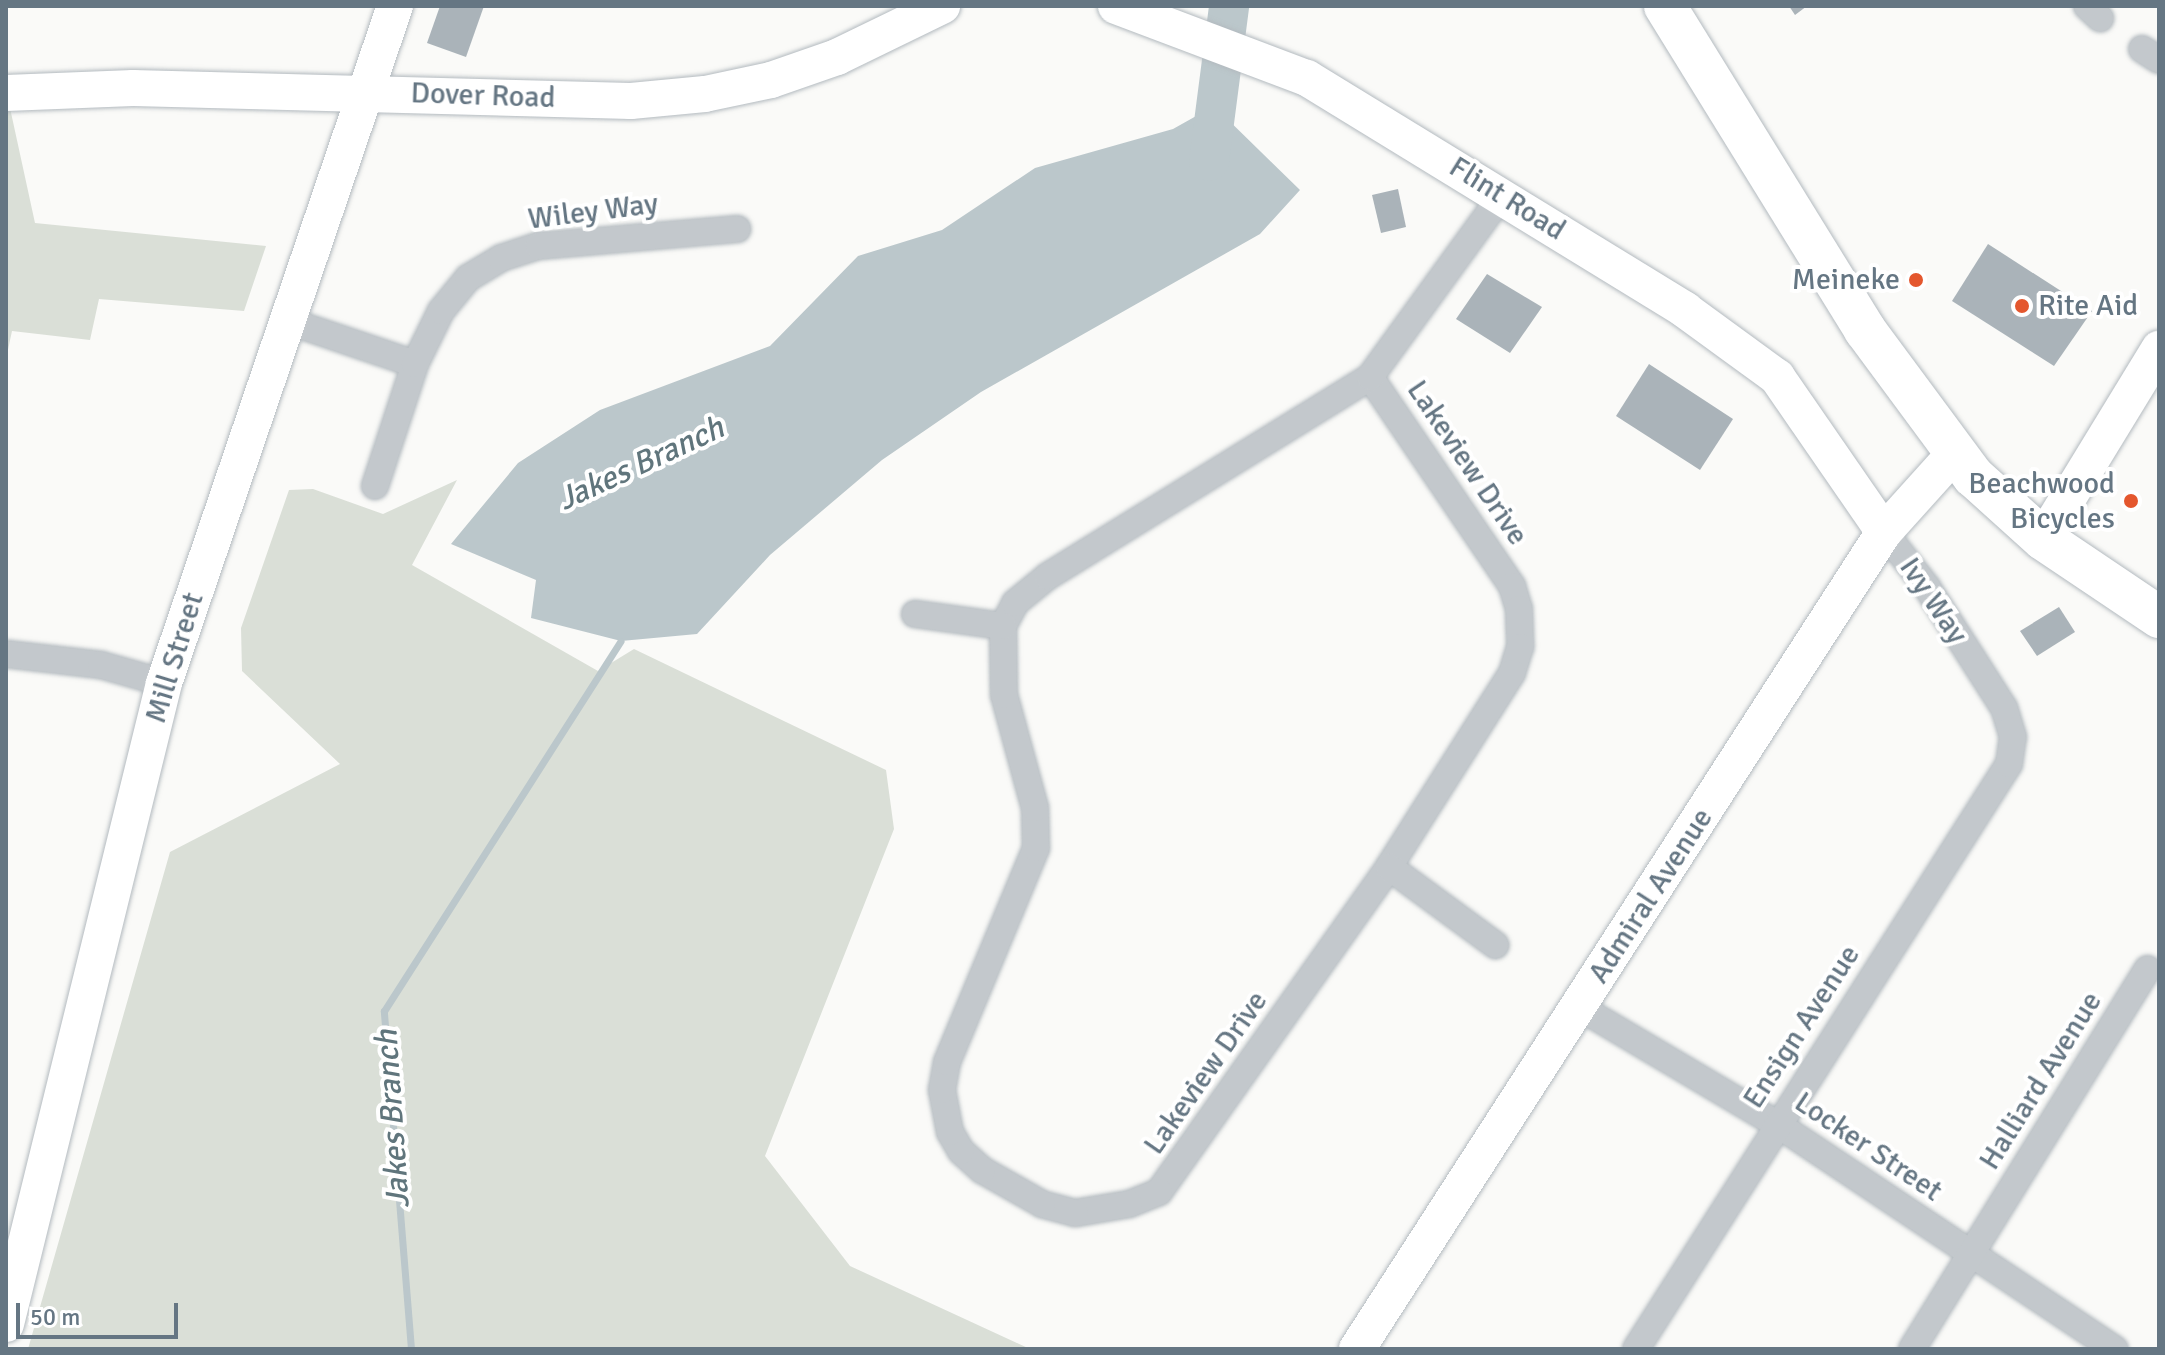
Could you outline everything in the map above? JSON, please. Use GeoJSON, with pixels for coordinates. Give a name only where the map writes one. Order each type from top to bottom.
{"type":"FeatureCollection","features":[{"type":"Feature","properties":{"kind":"main road"},"geometry":{"type":"LineString","coordinates":[[1665,6],[1865,330],[1956,452],[2008,511],[2043,539],[2159,617]]}},
{"type":"Feature","properties":{"kind":"street","name":"Mill Street"},"geometry":{"type":"LineString","coordinates":[[6,1324],[164,683],[285,320],[395,6]]}},
{"type":"Feature","properties":{"kind":"street","name":"Dover Road"},"geometry":{"type":"LineString","coordinates":[[6,93],[133,88],[631,101],[705,94],[771,80],[837,57],[942,6]]}},
{"type":"Feature","properties":{"kind":"street","name":"Flint Road"},"geometry":{"type":"LineString","coordinates":[[1116,6],[1307,78],[1685,310],[1777,377],[1842,471]]}},
{"type":"Feature","properties":{"kind":"street","name":"Lakeview Drive"},"geometry":{"type":"LineString","coordinates":[[1370,377],[1512,586],[1519,609],[1520,647],[1507,683],[1389,867],[1159,1192],[1129,1204],[1075,1213],[1042,1204],[982,1170],[961,1151],[950,1132],[942,1090],[947,1062],[1036,848],[1035,808],[1004,695],[1003,626],[1015,603],[1048,576],[1370,377],[1502,195]]}},
{"type":"Feature","properties":{"kind":"street","name":"Wiley Way"},"geometry":{"type":"LineString","coordinates":[[375,486],[415,364],[441,311],[468,278],[501,258],[539,246],[737,229]]}},
{"type":"Feature","properties":{"kind":"street"},"geometry":{"type":"LineString","coordinates":[[285,320],[415,364]]}},
{"type":"Feature","properties":{"kind":"street"},"geometry":{"type":"LineString","coordinates":[[2043,539],[2159,349]]}},
{"type":"Feature","properties":{"kind":"street","name":"Admiral Avenue"},"geometry":{"type":"LineString","coordinates":[[1357,1349],[1884,532],[1956,452]]}},
{"type":"Feature","properties":{"kind":"street","name":"Ivy Way"},"geometry":{"type":"LineString","coordinates":[[1842,471],[1927,587],[2004,708],[2013,737]]}},
{"type":"Feature","properties":{"kind":"street"},"geometry":{"type":"LineString","coordinates":[[915,614],[1003,626]]}},
{"type":"Feature","properties":{"kind":"street"},"geometry":{"type":"LineString","coordinates":[[6,654],[101,665],[164,683]]}},
{"type":"Feature","properties":{"kind":"street","name":"Ensign Avenue"},"geometry":{"type":"LineString","coordinates":[[1636,1349],[1777,1124],[1990,800],[2009,764],[2013,737]]}},
{"type":"Feature","properties":{"kind":"street"},"geometry":{"type":"LineString","coordinates":[[1389,867],[1495,945]]}},
{"type":"Feature","properties":{"kind":"street","name":"Halliard Avenue"},"geometry":{"type":"LineString","coordinates":[[1912,1349],[2148,969]]}},
{"type":"Feature","properties":{"kind":"street","name":"Locker Street"},"geometry":{"type":"LineString","coordinates":[[1579,1007],[1777,1124],[2115,1349]]}},
{"type":"Feature","properties":{"kind":"shaded area"},"geometry":{"type":"Polygon","coordinates":[[[6,108],[10,108],[35,223],[266,246],[244,311],[99,299],[90,340],[12,331],[6,359],[6,108]]]}},
{"type":"Feature","properties":{"kind":"shaded area"},"geometry":{"type":"Polygon","coordinates":[[[457,480],[412,565],[598,671],[634,649],[886,770],[894,829],[765,1156],[850,1266],[1030,1349],[28,1349],[170,852],[340,764],[242,671],[241,628],[289,490],[313,489],[383,514],[457,480]]]}},
{"type":"Feature","properties":{"kind":"water"},"geometry":{"type":"Polygon","coordinates":[[[1214,106],[1300,190],[1260,234],[981,392],[882,460],[770,555],[697,634],[621,641],[531,618],[536,580],[451,544],[518,463],[600,410],[770,346],[858,256],[942,230],[1035,168],[1173,129],[1214,106]]]}},
{"type":"Feature","properties":{"kind":"building"},"geometry":{"type":"Polygon","coordinates":[[[440,6],[484,6],[466,57],[427,43],[440,6]]]}},
{"type":"Feature","properties":{"kind":"building"},"geometry":{"type":"Polygon","coordinates":[[[1789,6],[1807,6],[1795,15],[1789,6]]]}},
{"type":"Feature","properties":{"kind":"building"},"geometry":{"type":"Polygon","coordinates":[[[1398,189],[1406,227],[1381,233],[1372,195],[1398,189]]]}},
{"type":"Feature","properties":{"kind":"building","name":"Rite Aid"},"geometry":{"type":"Polygon","coordinates":[[[1988,244],[2092,311],[2054,366],[1952,301],[1988,244]]]}},
{"type":"Feature","properties":{"kind":"building"},"geometry":{"type":"Polygon","coordinates":[[[1487,274],[1542,307],[1510,353],[1456,319],[1487,274]]]}},
{"type":"Feature","properties":{"kind":"building"},"geometry":{"type":"Polygon","coordinates":[[[1649,364],[1733,419],[1700,470],[1616,416],[1649,364]]]}},
{"type":"Feature","properties":{"kind":"building"},"geometry":{"type":"Polygon","coordinates":[[[2059,607],[2075,632],[2037,656],[2020,631],[2059,607]]]}},
{"type":"Feature","properties":{"kind":"waterway","name":"Jakes Branch"},"geometry":{"type":"LineString","coordinates":[[1209,161],[1229,6]]}},
{"type":"Feature","properties":{"kind":"waterway","name":"Jakes Branch"},"geometry":{"type":"LineString","coordinates":[[411,1349],[384,1011],[621,641]]}},
{"type":"Feature","properties":{"kind":"place","name":"Meineke"},"geometry":{"type":"Point","coordinates":[1916,280]}},
{"type":"Feature","properties":{"kind":"place","name":"Rite Aid"},"geometry":{"type":"Point","coordinates":[2022,306]}},
{"type":"Feature","properties":{"kind":"place","name":"Beachwood Bicycles"},"geometry":{"type":"Point","coordinates":[2131,501]}}]}
